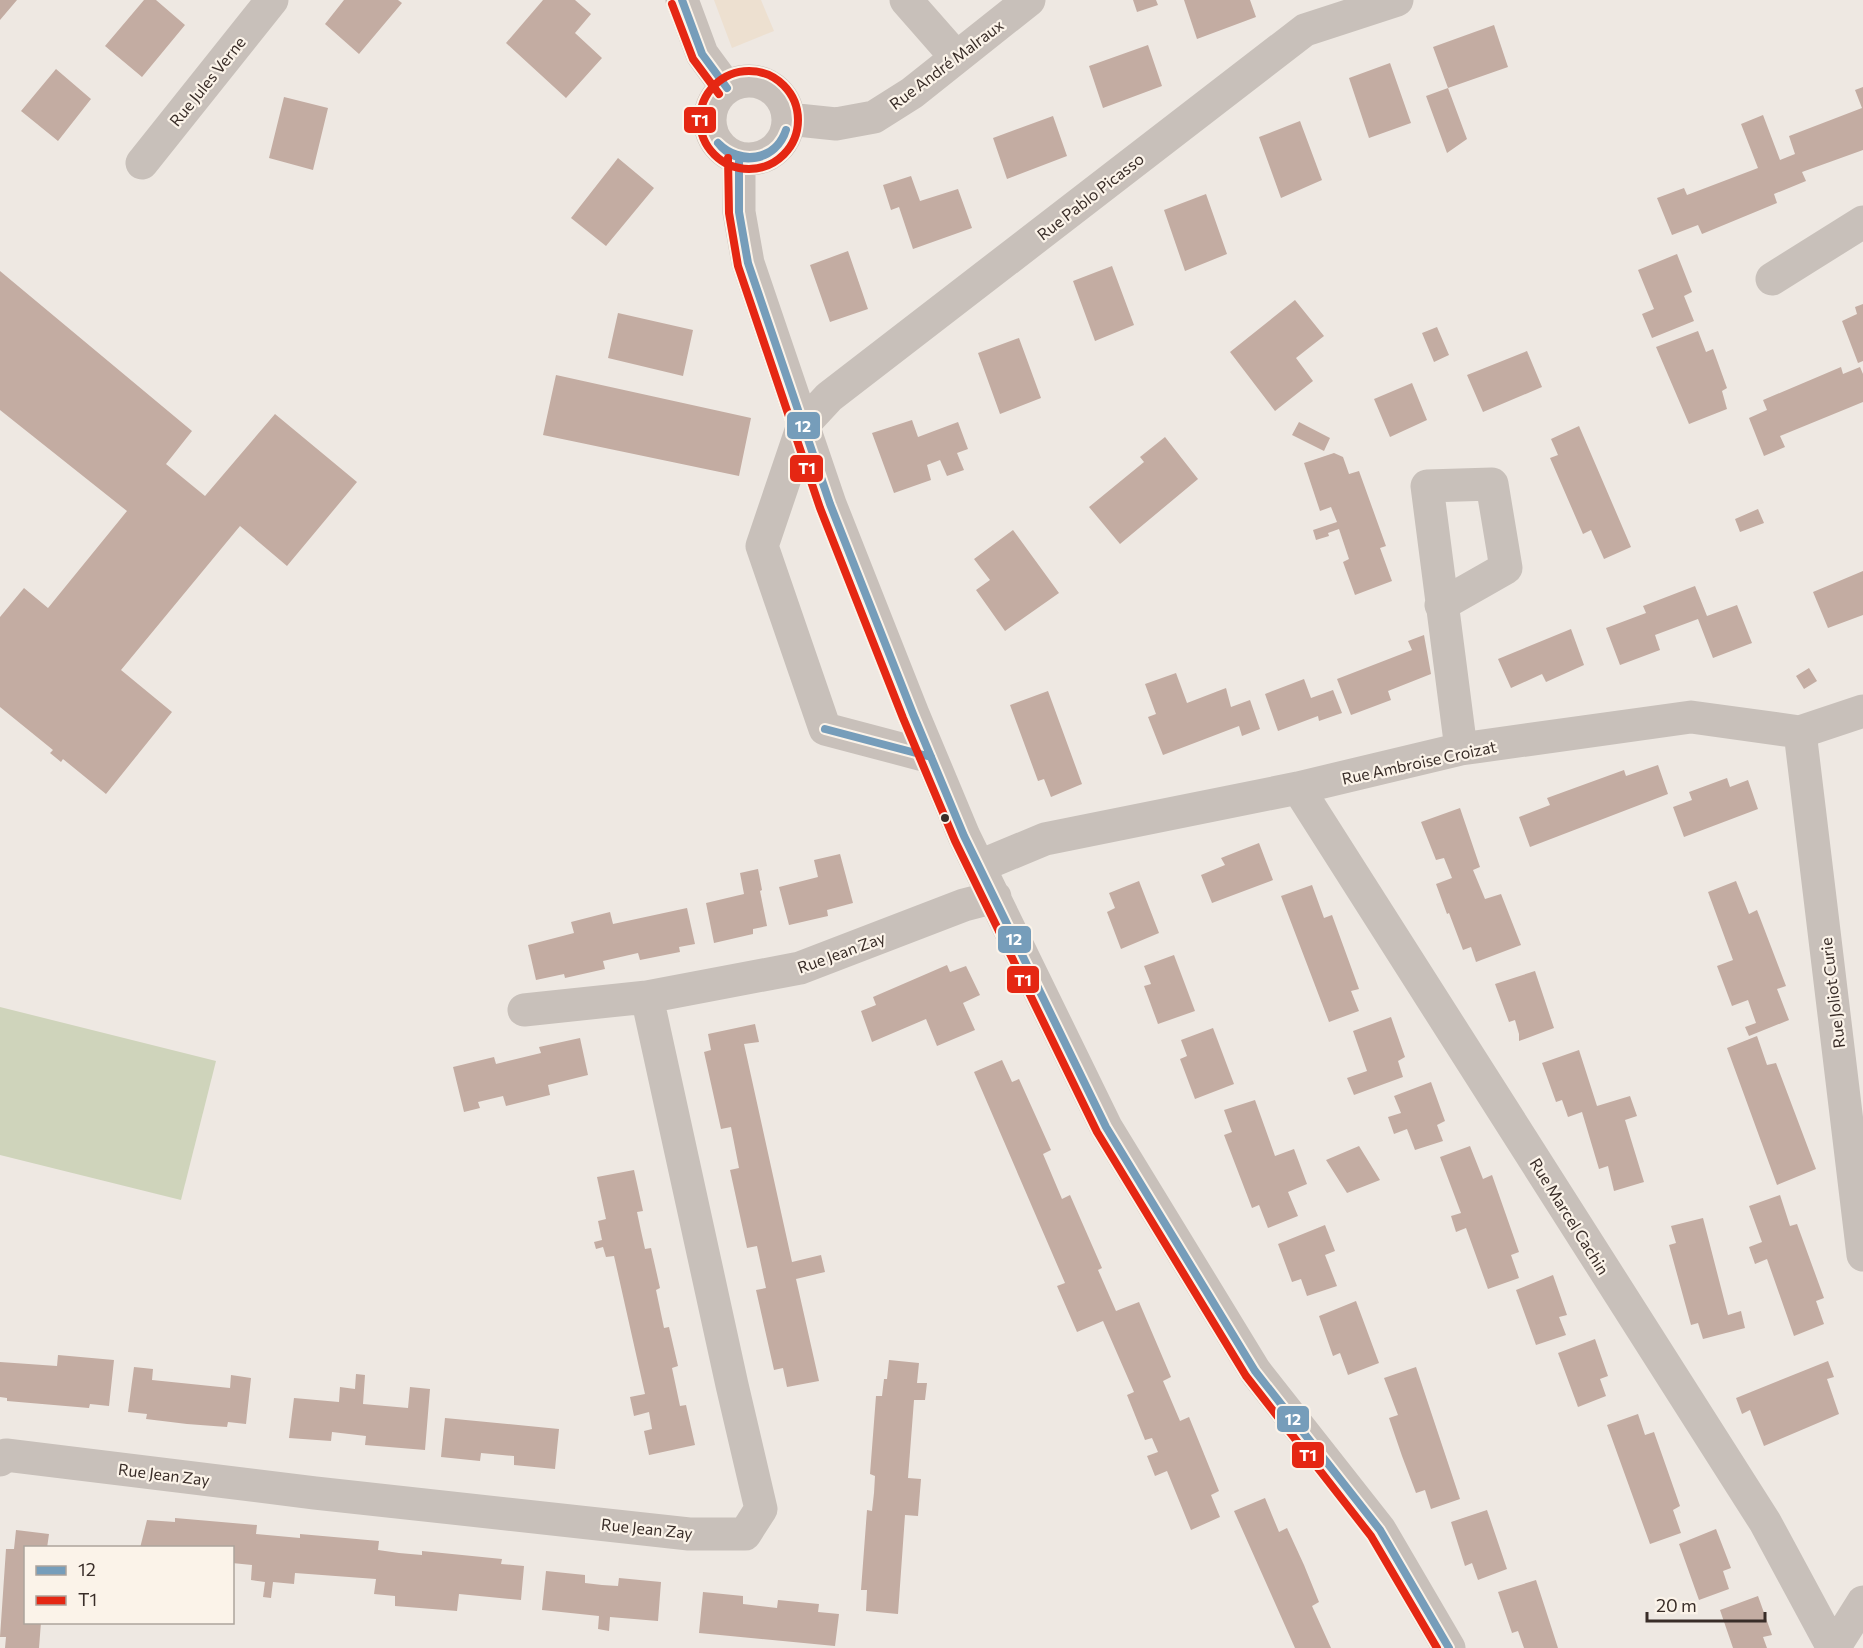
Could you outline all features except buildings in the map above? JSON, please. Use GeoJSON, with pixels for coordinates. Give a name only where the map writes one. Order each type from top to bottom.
{"type":"FeatureCollection","features":[{"type":"Feature","properties":{"kind":"street","name":"Rue Jules Verne"},"geometry":{"type":"LineString","coordinates":[[142,163],[272,0]]}},
{"type":"Feature","properties":{"kind":"street"},"geometry":{"type":"LineString","coordinates":[[682,0],[702,54],[727,88]]}},
{"type":"Feature","properties":{"kind":"street"},"geometry":{"type":"LineString","coordinates":[[906,0],[956,57]]}},
{"type":"Feature","properties":{"kind":"street","name":"Rue André Malraux"},"geometry":{"type":"LineString","coordinates":[[788,119],[836,124],[874,117],[912,93],[1029,0]]}},
{"type":"Feature","properties":{"kind":"street","name":"Rue Pablo Picasso"},"geometry":{"type":"LineString","coordinates":[[803,425],[829,397],[1305,30],[1397,0]]}},
{"type":"Feature","properties":{"kind":"street"},"geometry":{"type":"LineString","coordinates":[[750,81],[772,88],[786,108],[788,119],[784,136],[774,150],[757,158],[739,158],[728,153],[718,145],[712,133],[710,121],[712,108],[718,96],[737,82],[750,81]]}},
{"type":"Feature","properties":{"kind":"street"},"geometry":{"type":"LineString","coordinates":[[739,158],[739,212],[748,263],[830,504],[964,836],[1106,1127],[1255,1371],[1380,1530],[1449,1648]]}},
{"type":"Feature","properties":{"kind":"street"},"geometry":{"type":"LineString","coordinates":[[1772,279],[1863,222]]}},
{"type":"Feature","properties":{"kind":"street"},"geometry":{"type":"LineString","coordinates":[[803,425],[762,546],[825,729],[931,757]]}},
{"type":"Feature","properties":{"kind":"street"},"geometry":{"type":"LineString","coordinates":[[1441,605],[1461,749]]}},
{"type":"Feature","properties":{"kind":"street","name":"Rue Ambroise Croizat"},"geometry":{"type":"LineString","coordinates":[[980,866],[1045,839],[1298,788],[1461,749],[1691,717],[1800,732],[1863,711]]}},
{"type":"Feature","properties":{"kind":"street","name":"Rue Joliot Curie"},"geometry":{"type":"LineString","coordinates":[[1800,732],[1863,1255]]}},
{"type":"Feature","properties":{"kind":"street","name":"Rue Marcel Cachin"},"geometry":{"type":"LineString","coordinates":[[1298,788],[1765,1522],[1833,1648]]}},
{"type":"Feature","properties":{"kind":"street","name":"Rue Jean Zay"},"geometry":{"type":"LineString","coordinates":[[524,1010],[647,997],[800,968],[964,905],[995,897]]}},
{"type":"Feature","properties":{"kind":"street","name":"Rue Jean Zay"},"geometry":{"type":"LineString","coordinates":[[0,1460],[6,1455],[315,1493],[677,1532],[745,1534],[761,1509],[647,997]]}},
{"type":"Feature","properties":{"kind":"street"},"geometry":{"type":"LineString","coordinates":[[1833,1648],[1863,1602]]}},
{"type":"Feature","properties":{"kind":"green space"},"geometry":{"type":"Polygon","coordinates":[[[0,1007],[216,1061],[181,1200],[0,1155],[0,1007]]]}},
{"type":"Feature","properties":{"kind":"shaded area"},"geometry":{"type":"Polygon","coordinates":[[[714,0],[761,0],[774,31],[732,48],[714,0]]]}},
{"type":"Feature","properties":{"kind":"transit line","name":"12"},"geometry":{"type":"LineString","coordinates":[[682,0],[702,54],[727,88]]}},
{"type":"Feature","properties":{"kind":"transit line","name":"T1"},"geometry":{"type":"LineString","coordinates":[[672,4],[693,59],[719,94]]}},
{"type":"Feature","properties":{"kind":"transit line","name":"T1"},"geometry":{"type":"LineString","coordinates":[[749,71],[768,74],[784,85],[795,101],[798,120],[795,139],[784,155],[768,166],[749,169],[730,166],[714,155],[703,139],[700,120],[703,101],[714,85],[730,74],[749,71]]}},
{"type":"Feature","properties":{"kind":"transit line","name":"12"},"geometry":{"type":"LineString","coordinates":[[718,143],[736,155],[756,156],[765,154],[774,148],[786,130]]}},
{"type":"Feature","properties":{"kind":"transit line","name":"12"},"geometry":{"type":"LineString","coordinates":[[718,143],[735,156],[756,158],[774,149],[786,130]]}},
{"type":"Feature","properties":{"kind":"transit line","name":"T1"},"geometry":{"type":"LineString","coordinates":[[728,158],[729,213],[738,266],[820,508],[903,718],[955,841],[1097,1132],[1246,1376],[1371,1536],[1437,1648]]}},
{"type":"Feature","properties":{"kind":"transit line","name":"12"},"geometry":{"type":"LineString","coordinates":[[739,158],[739,212],[748,263],[830,504],[964,836],[1106,1127],[1255,1371],[1380,1530],[1449,1648]]}},
{"type":"Feature","properties":{"kind":"transit line","name":"12"},"geometry":{"type":"LineString","coordinates":[[825,729],[931,757]]}}]}
